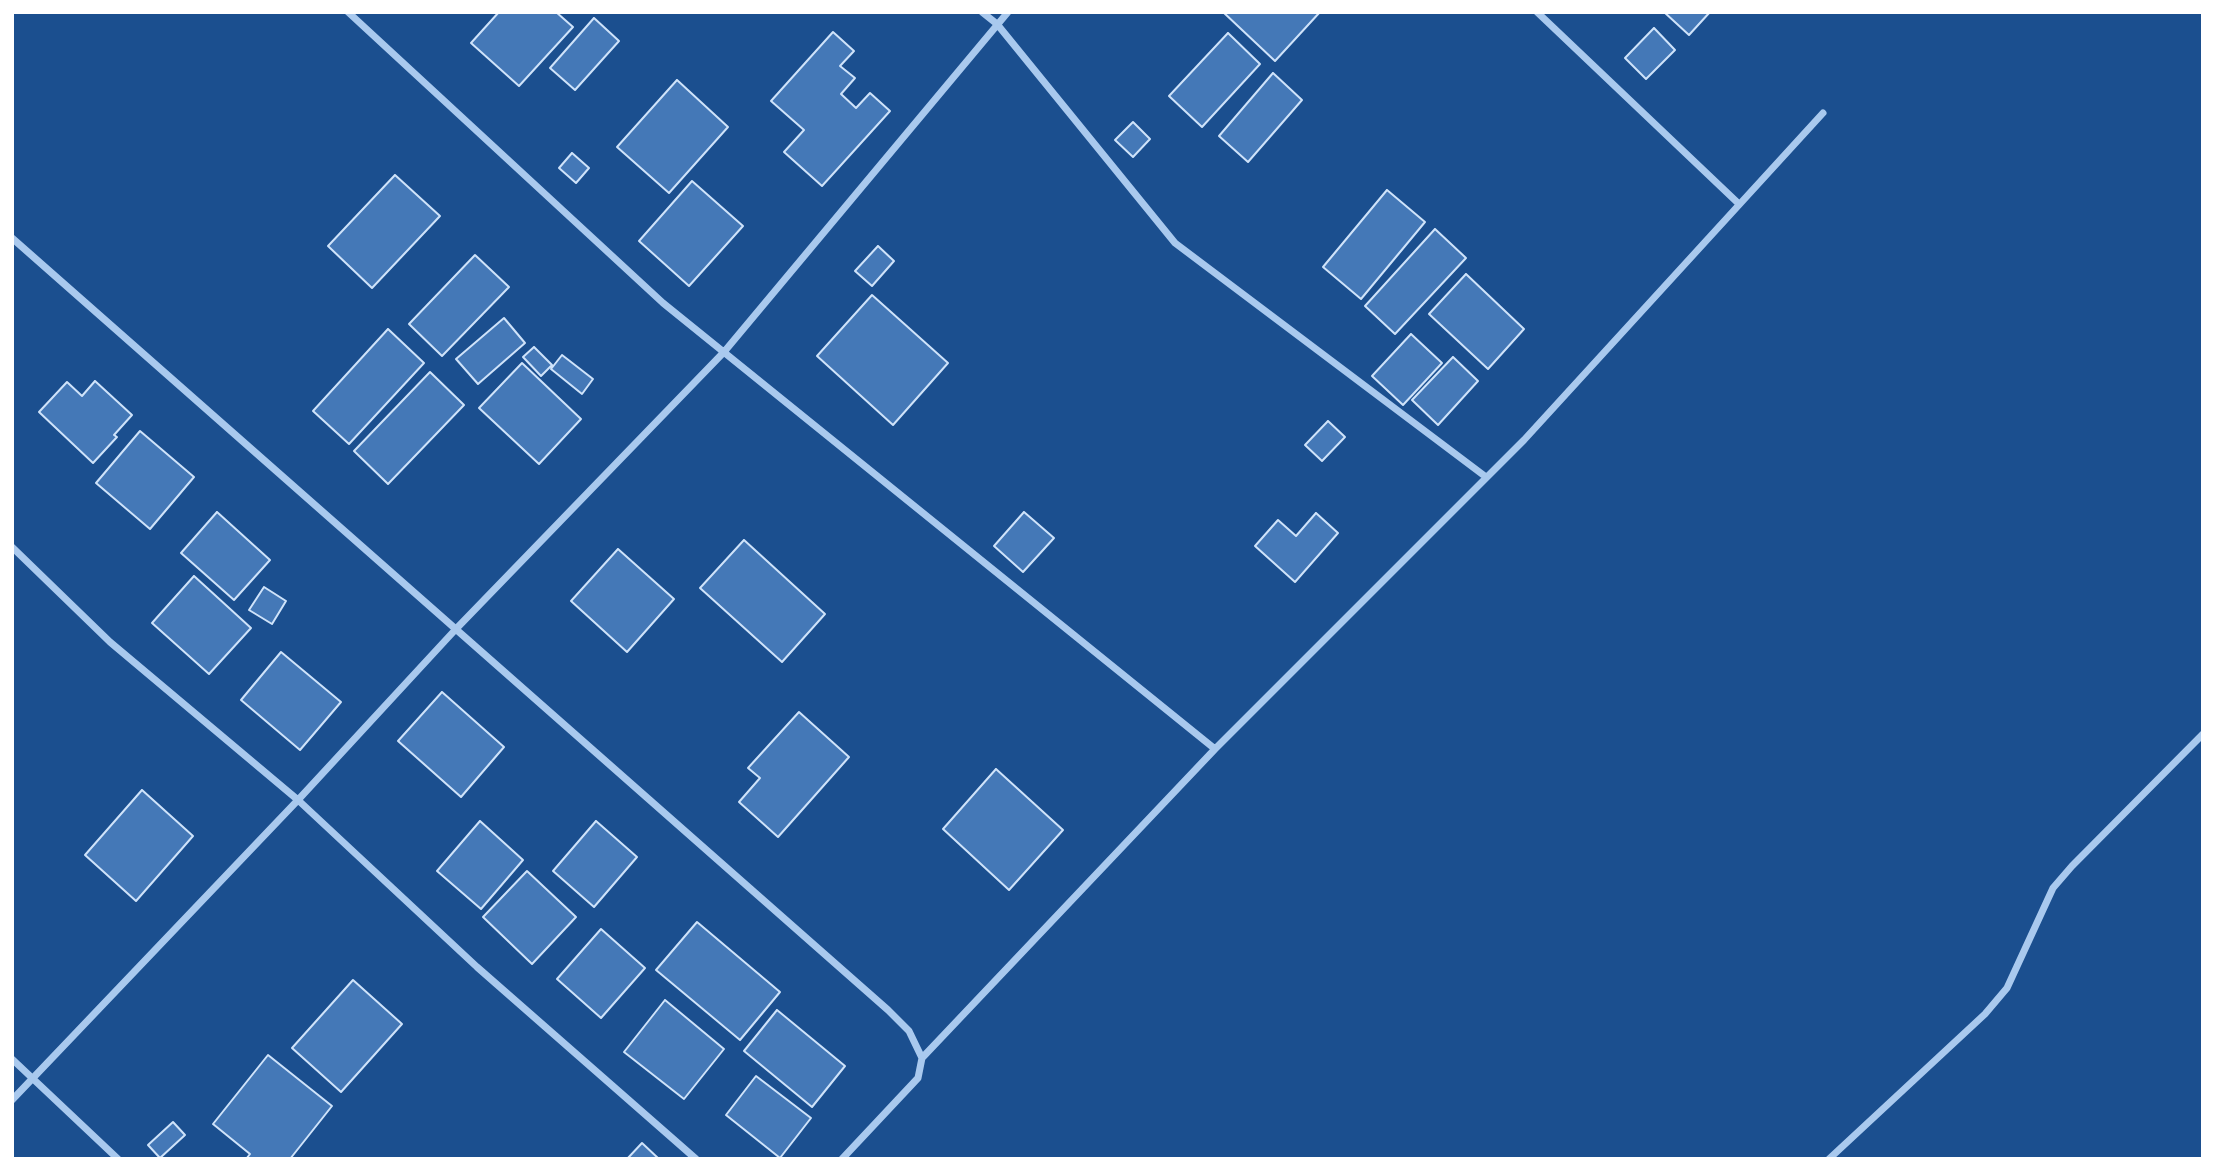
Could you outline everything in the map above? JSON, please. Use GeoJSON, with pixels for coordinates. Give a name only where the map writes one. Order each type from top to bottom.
{"type":"FeatureCollection","features":[{"type":"Feature","properties":{"kind":"street"},"geometry":{"type":"LineString","coordinates":[[348,12],[663,303],[1215,749]]}},
{"type":"Feature","properties":{"kind":"street"},"geometry":{"type":"LineString","coordinates":[[982,12],[997,24],[1175,243],[1486,477]]}},
{"type":"Feature","properties":{"kind":"street"},"geometry":{"type":"LineString","coordinates":[[12,1100],[298,800],[455,630],[724,352],[1008,12]]}},
{"type":"Feature","properties":{"kind":"street"},"geometry":{"type":"LineString","coordinates":[[1537,12],[1739,204]]}},
{"type":"Feature","properties":{"kind":"street"},"geometry":{"type":"LineString","coordinates":[[842,1159],[918,1079],[922,1058],[1215,749],[1524,440],[1822,113]]}},
{"type":"Feature","properties":{"kind":"street"},"geometry":{"type":"LineString","coordinates":[[12,238],[888,1010],[909,1031],[922,1058]]}},
{"type":"Feature","properties":{"kind":"street"},"geometry":{"type":"LineString","coordinates":[[12,547],[110,642],[298,800],[477,967],[696,1159]]}},
{"type":"Feature","properties":{"kind":"street"},"geometry":{"type":"LineString","coordinates":[[1829,1159],[1985,1014],[2007,988],[2053,888],[2203,733]]}},
{"type":"Feature","properties":{"kind":"street"},"geometry":{"type":"LineString","coordinates":[[12,1059],[118,1159]]}},
{"type":"Feature","properties":{"kind":"building"},"geometry":{"type":"Polygon","coordinates":[[[499,12],[556,12],[573,27],[519,86],[471,43],[499,12]]]}},
{"type":"Feature","properties":{"kind":"building"},"geometry":{"type":"Polygon","coordinates":[[[1223,12],[1320,12],[1275,61],[1223,12]]]}},
{"type":"Feature","properties":{"kind":"building"},"geometry":{"type":"Polygon","coordinates":[[[1664,12],[1710,12],[1689,35],[1664,12]]]}},
{"type":"Feature","properties":{"kind":"building"},"geometry":{"type":"Polygon","coordinates":[[[594,18],[619,41],[575,90],[550,68],[594,18]]]}},
{"type":"Feature","properties":{"kind":"building"},"geometry":{"type":"Polygon","coordinates":[[[1654,28],[1675,50],[1646,79],[1625,58],[1654,28]]]}},
{"type":"Feature","properties":{"kind":"building"},"geometry":{"type":"Polygon","coordinates":[[[833,32],[854,51],[840,66],[855,78],[841,94],[856,108],[870,93],[890,111],[822,186],[784,152],[804,130],[771,101],[833,32]]]}},
{"type":"Feature","properties":{"kind":"building"},"geometry":{"type":"Polygon","coordinates":[[[1228,33],[1260,64],[1202,127],[1169,96],[1228,33]]]}},
{"type":"Feature","properties":{"kind":"building"},"geometry":{"type":"Polygon","coordinates":[[[1273,73],[1302,100],[1248,162],[1219,136],[1273,73]]]}},
{"type":"Feature","properties":{"kind":"building"},"geometry":{"type":"Polygon","coordinates":[[[677,80],[728,127],[669,193],[617,147],[677,80]]]}},
{"type":"Feature","properties":{"kind":"building"},"geometry":{"type":"Polygon","coordinates":[[[1133,122],[1150,139],[1133,157],[1115,140],[1133,122]]]}},
{"type":"Feature","properties":{"kind":"building"},"geometry":{"type":"Polygon","coordinates":[[[572,153],[589,168],[576,183],[559,168],[572,153]]]}},
{"type":"Feature","properties":{"kind":"building"},"geometry":{"type":"Polygon","coordinates":[[[395,175],[440,216],[372,288],[328,246],[395,175]]]}},
{"type":"Feature","properties":{"kind":"building"},"geometry":{"type":"Polygon","coordinates":[[[692,181],[743,226],[689,286],[639,241],[692,181]]]}},
{"type":"Feature","properties":{"kind":"building"},"geometry":{"type":"Polygon","coordinates":[[[1387,190],[1425,222],[1361,299],[1323,267],[1387,190]]]}},
{"type":"Feature","properties":{"kind":"building"},"geometry":{"type":"Polygon","coordinates":[[[1435,229],[1466,258],[1395,334],[1365,306],[1435,229]]]}},
{"type":"Feature","properties":{"kind":"building"},"geometry":{"type":"Polygon","coordinates":[[[878,246],[894,261],[872,286],[855,271],[878,246]]]}},
{"type":"Feature","properties":{"kind":"building"},"geometry":{"type":"Polygon","coordinates":[[[475,255],[509,287],[442,356],[409,324],[475,255]]]}},
{"type":"Feature","properties":{"kind":"building"},"geometry":{"type":"Polygon","coordinates":[[[1466,274],[1524,329],[1488,369],[1429,314],[1466,274]]]}},
{"type":"Feature","properties":{"kind":"building"},"geometry":{"type":"Polygon","coordinates":[[[872,295],[948,363],[893,425],[817,356],[872,295]]]}},
{"type":"Feature","properties":{"kind":"building"},"geometry":{"type":"Polygon","coordinates":[[[504,318],[525,343],[478,384],[456,359],[504,318]]]}},
{"type":"Feature","properties":{"kind":"building"},"geometry":{"type":"Polygon","coordinates":[[[388,329],[424,363],[349,444],[313,411],[388,329]]]}},
{"type":"Feature","properties":{"kind":"building"},"geometry":{"type":"Polygon","coordinates":[[[1411,334],[1442,363],[1403,405],[1372,376],[1411,334]]]}},
{"type":"Feature","properties":{"kind":"building"},"geometry":{"type":"Polygon","coordinates":[[[534,347],[552,365],[541,376],[523,357],[534,347]]]}},
{"type":"Feature","properties":{"kind":"building"},"geometry":{"type":"Polygon","coordinates":[[[562,355],[593,379],[582,394],[551,369],[562,355]]]}},
{"type":"Feature","properties":{"kind":"building"},"geometry":{"type":"Polygon","coordinates":[[[1453,357],[1478,381],[1438,425],[1412,400],[1453,357]]]}},
{"type":"Feature","properties":{"kind":"building"},"geometry":{"type":"Polygon","coordinates":[[[522,363],[581,419],[539,464],[479,408],[522,363]]]}},
{"type":"Feature","properties":{"kind":"building"},"geometry":{"type":"Polygon","coordinates":[[[430,372],[464,405],[388,484],[354,451],[430,372]]]}},
{"type":"Feature","properties":{"kind":"building"},"geometry":{"type":"Polygon","coordinates":[[[95,381],[132,415],[114,435],[117,437],[93,463],[39,412],[67,382],[82,396],[95,381]]]}},
{"type":"Feature","properties":{"kind":"building"},"geometry":{"type":"Polygon","coordinates":[[[1328,421],[1345,437],[1322,461],[1305,445],[1328,421]]]}},
{"type":"Feature","properties":{"kind":"building"},"geometry":{"type":"Polygon","coordinates":[[[140,431],[194,477],[150,529],[96,483],[140,431]]]}},
{"type":"Feature","properties":{"kind":"building"},"geometry":{"type":"Polygon","coordinates":[[[217,512],[270,560],[234,600],[181,553],[217,512]]]}},
{"type":"Feature","properties":{"kind":"building"},"geometry":{"type":"Polygon","coordinates":[[[1024,512],[1054,538],[1023,572],[994,546],[1024,512]]]}},
{"type":"Feature","properties":{"kind":"building"},"geometry":{"type":"Polygon","coordinates":[[[1316,513],[1338,533],[1295,582],[1255,546],[1278,520],[1296,536],[1316,513]]]}},
{"type":"Feature","properties":{"kind":"building"},"geometry":{"type":"Polygon","coordinates":[[[744,540],[825,614],[782,662],[700,588],[744,540]]]}},
{"type":"Feature","properties":{"kind":"building"},"geometry":{"type":"Polygon","coordinates":[[[618,549],[674,599],[627,652],[571,601],[618,549]]]}},
{"type":"Feature","properties":{"kind":"building"},"geometry":{"type":"Polygon","coordinates":[[[194,576],[251,628],[209,674],[152,623],[194,576]]]}},
{"type":"Feature","properties":{"kind":"building"},"geometry":{"type":"Polygon","coordinates":[[[264,587],[286,601],[272,624],[249,610],[264,587]]]}},
{"type":"Feature","properties":{"kind":"building"},"geometry":{"type":"Polygon","coordinates":[[[281,652],[341,702],[300,750],[241,700],[281,652]]]}},
{"type":"Feature","properties":{"kind":"building"},"geometry":{"type":"Polygon","coordinates":[[[442,692],[504,747],[461,797],[398,741],[442,692]]]}},
{"type":"Feature","properties":{"kind":"building"},"geometry":{"type":"Polygon","coordinates":[[[799,712],[849,757],[778,837],[739,802],[760,778],[748,768],[799,712]]]}},
{"type":"Feature","properties":{"kind":"building"},"geometry":{"type":"Polygon","coordinates":[[[996,769],[1063,830],[1009,890],[943,829],[996,769]]]}},
{"type":"Feature","properties":{"kind":"building"},"geometry":{"type":"Polygon","coordinates":[[[142,790],[193,836],[136,901],[85,855],[142,790]]]}},
{"type":"Feature","properties":{"kind":"building"},"geometry":{"type":"Polygon","coordinates":[[[480,821],[523,860],[481,909],[437,871],[480,821]]]}},
{"type":"Feature","properties":{"kind":"building"},"geometry":{"type":"Polygon","coordinates":[[[596,821],[637,857],[594,907],[553,871],[596,821]]]}},
{"type":"Feature","properties":{"kind":"building"},"geometry":{"type":"Polygon","coordinates":[[[527,871],[576,917],[532,964],[483,917],[527,871]]]}},
{"type":"Feature","properties":{"kind":"building"},"geometry":{"type":"Polygon","coordinates":[[[697,922],[780,992],[740,1040],[656,970],[697,922]]]}},
{"type":"Feature","properties":{"kind":"building"},"geometry":{"type":"Polygon","coordinates":[[[601,929],[645,968],[601,1018],[557,979],[601,929]]]}},
{"type":"Feature","properties":{"kind":"building"},"geometry":{"type":"Polygon","coordinates":[[[353,980],[402,1024],[341,1092],[292,1048],[353,980]]]}},
{"type":"Feature","properties":{"kind":"building"},"geometry":{"type":"Polygon","coordinates":[[[665,1000],[724,1049],[684,1099],[624,1052],[665,1000]]]}},
{"type":"Feature","properties":{"kind":"building"},"geometry":{"type":"Polygon","coordinates":[[[777,1010],[845,1066],[812,1107],[744,1051],[777,1010]]]}},
{"type":"Feature","properties":{"kind":"building"},"geometry":{"type":"Polygon","coordinates":[[[268,1055],[332,1106],[290,1159],[246,1159],[250,1154],[213,1124],[268,1055]]]}},
{"type":"Feature","properties":{"kind":"building"},"geometry":{"type":"Polygon","coordinates":[[[756,1076],[811,1118],[780,1158],[726,1115],[756,1076]]]}},
{"type":"Feature","properties":{"kind":"building"},"geometry":{"type":"Polygon","coordinates":[[[173,1122],[185,1135],[160,1158],[148,1145],[173,1122]]]}},
{"type":"Feature","properties":{"kind":"building"},"geometry":{"type":"Polygon","coordinates":[[[642,1143],[659,1159],[627,1159],[642,1143]]]}}]}
